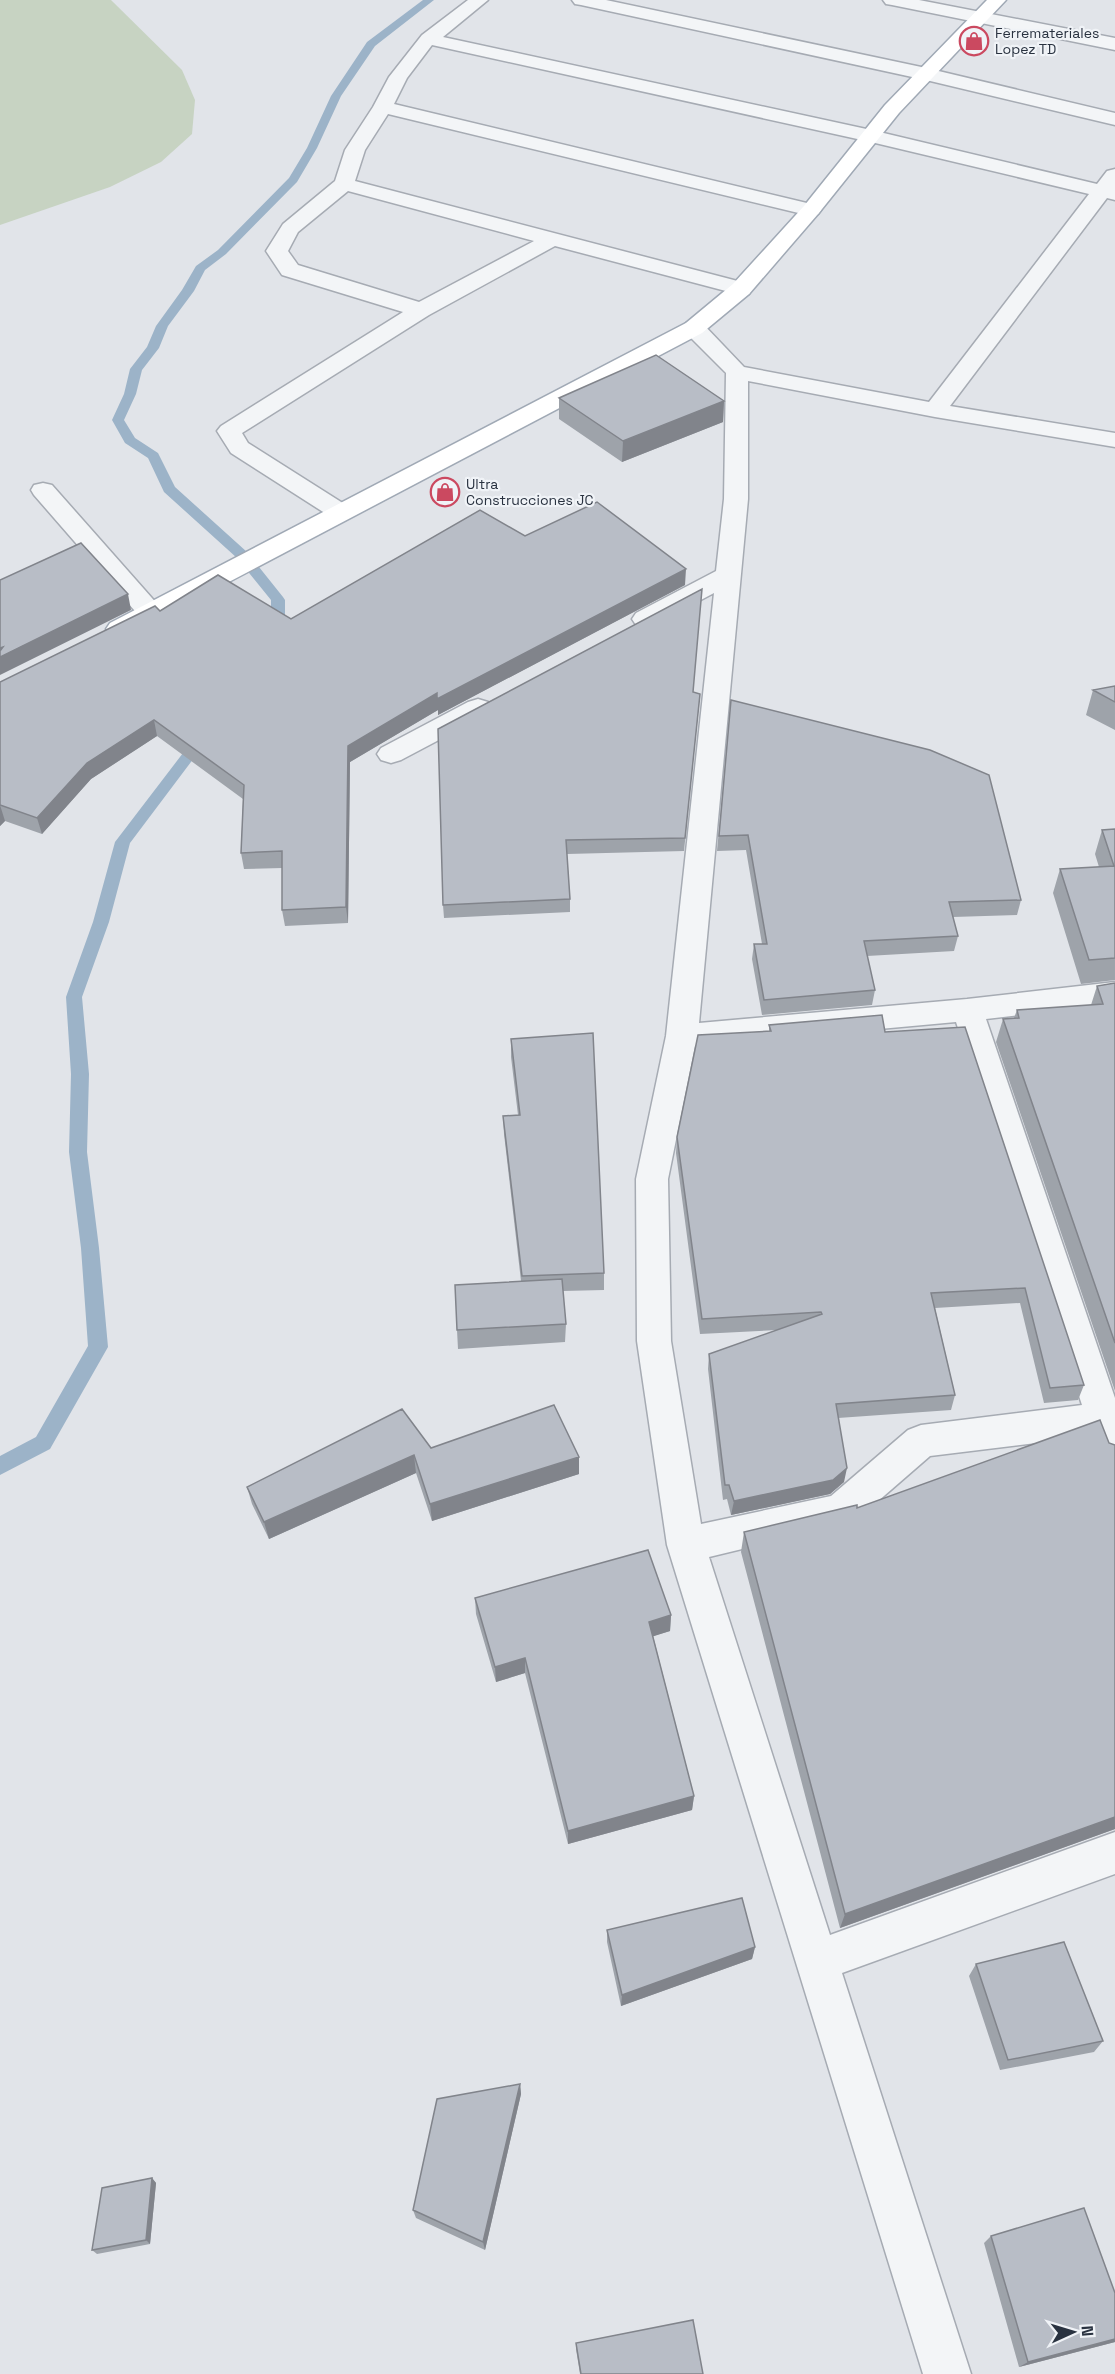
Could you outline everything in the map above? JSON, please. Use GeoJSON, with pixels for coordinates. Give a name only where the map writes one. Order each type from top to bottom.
{"type":"FeatureCollection","features":[{"type":"Feature","properties":{"kind":"main road"},"geometry":{"type":"LineString","coordinates":[[96,640],[694,328],[741,289],[811,210],[892,109],[997,0]]}},
{"type":"Feature","properties":{"kind":"street"},"geometry":{"type":"LineString","coordinates":[[421,310],[290,270],[277,251],[290,228],[344,184],[355,150],[398,77],[428,39],[479,0]]}},
{"type":"Feature","properties":{"kind":"street"},"geometry":{"type":"LineString","coordinates":[[581,0],[926,74],[1115,119]]}},
{"type":"Feature","properties":{"kind":"street"},"geometry":{"type":"LineString","coordinates":[[892,0],[1115,44]]}},
{"type":"Feature","properties":{"kind":"street"},"geometry":{"type":"LineString","coordinates":[[428,39],[1111,186],[935,410]]}},
{"type":"Feature","properties":{"kind":"street"},"geometry":{"type":"LineString","coordinates":[[382,107],[811,210]]}},
{"type":"Feature","properties":{"kind":"street"},"geometry":{"type":"LineString","coordinates":[[344,184],[741,289]]}},
{"type":"Feature","properties":{"kind":"street"},"geometry":{"type":"LineString","coordinates":[[340,512],[239,448],[229,431],[421,310],[552,239]]}},
{"type":"Feature","properties":{"kind":"street"},"geometry":{"type":"LineString","coordinates":[[694,328],[737,372],[935,410],[1115,440]]}},
{"type":"Feature","properties":{"kind":"street"},"geometry":{"type":"LineString","coordinates":[[737,372],[736,499],[682,1036],[652,1179],[654,1341],[686,1545],[947,2374]]}},
{"type":"Feature","properties":{"kind":"street"},"geometry":{"type":"LineString","coordinates":[[44,490],[150,612]]}},
{"type":"Feature","properties":{"kind":"street"},"geometry":{"type":"LineString","coordinates":[[623,631],[728,575]]}},
{"type":"Feature","properties":{"kind":"street"},"geometry":{"type":"LineString","coordinates":[[392,754],[497,698]]}},
{"type":"Feature","properties":{"kind":"street"},"geometry":{"type":"LineString","coordinates":[[682,1036],[967,1010],[1115,993]]}},
{"type":"Feature","properties":{"kind":"street"},"geometry":{"type":"LineString","coordinates":[[686,1545],[841,1510],[921,1441],[1111,1429],[967,1010]]}},
{"type":"Feature","properties":{"kind":"street"},"geometry":{"type":"LineString","coordinates":[[817,1961],[1115,1853]]}},
{"type":"Feature","properties":{"kind":"green space"},"geometry":{"type":"Polygon","coordinates":[[[0,0],[111,0],[182,70],[195,100],[192,134],[161,162],[110,187],[0,225],[0,0]]]}},
{"type":"Feature","properties":{"kind":"building"},"geometry":{"type":"Polygon","coordinates":[[[656,355],[724,401],[623,441],[559,398],[656,355]]]}},
{"type":"Feature","properties":{"kind":"building"},"geometry":{"type":"Polygon","coordinates":[[[597,502],[686,569],[437,699],[437,693],[348,746],[346,907],[282,910],[282,851],[241,853],[244,785],[154,720],[87,763],[37,818],[0,805],[0,682],[155,606],[160,611],[218,575],[291,619],[480,510],[525,536],[597,502]]]}},
{"type":"Feature","properties":{"kind":"building"},"geometry":{"type":"Polygon","coordinates":[[[81,543],[128,594],[0,657],[3,647],[0,648],[0,580],[81,543]]]}},
{"type":"Feature","properties":{"kind":"building"},"geometry":{"type":"Polygon","coordinates":[[[702,589],[693,692],[700,694],[685,838],[566,840],[570,899],[443,905],[438,729],[702,589]]]}},
{"type":"Feature","properties":{"kind":"building"},"geometry":{"type":"Polygon","coordinates":[[[1115,686],[1115,702],[1093,690],[1115,686]]]}},
{"type":"Feature","properties":{"kind":"building"},"geometry":{"type":"Polygon","coordinates":[[[731,700],[930,750],[989,775],[1021,900],[949,902],[958,936],[864,941],[875,990],[764,1000],[754,944],[767,944],[748,835],[719,836],[731,700]]]}},
{"type":"Feature","properties":{"kind":"building"},"geometry":{"type":"Polygon","coordinates":[[[1115,829],[1115,958],[1089,960],[1060,869],[1114,866],[1102,830],[1115,829]]]}},
{"type":"Feature","properties":{"kind":"building"},"geometry":{"type":"Polygon","coordinates":[[[1115,983],[1115,1343],[1003,1019],[1019,1018],[1017,1010],[1103,1004],[1097,986],[1115,983]]]}},
{"type":"Feature","properties":{"kind":"building"},"geometry":{"type":"Polygon","coordinates":[[[882,1015],[885,1032],[965,1027],[1084,1385],[1050,1388],[1025,1288],[931,1293],[955,1395],[836,1404],[847,1468],[833,1480],[734,1501],[729,1485],[725,1485],[709,1354],[822,1314],[821,1312],[702,1319],[677,1137],[698,1035],[771,1031],[769,1025],[882,1015]]]}},
{"type":"Feature","properties":{"kind":"building"},"geometry":{"type":"Polygon","coordinates":[[[593,1033],[604,1273],[522,1276],[503,1116],[520,1115],[511,1039],[593,1033]]]}},
{"type":"Feature","properties":{"kind":"building"},"geometry":{"type":"Polygon","coordinates":[[[562,1279],[566,1324],[457,1330],[455,1285],[562,1279]]]}},
{"type":"Feature","properties":{"kind":"building"},"geometry":{"type":"Polygon","coordinates":[[[554,1405],[579,1457],[430,1504],[414,1455],[264,1522],[247,1487],[402,1409],[431,1448],[554,1405]]]}},
{"type":"Feature","properties":{"kind":"building"},"geometry":{"type":"Polygon","coordinates":[[[1100,1420],[1109,1443],[1115,1445],[1115,1817],[845,1914],[744,1532],[857,1505],[857,1508],[1100,1420]]]}},
{"type":"Feature","properties":{"kind":"building"},"geometry":{"type":"Polygon","coordinates":[[[648,1550],[671,1615],[649,1622],[694,1796],[568,1831],[525,1658],[495,1667],[475,1598],[648,1550]]]}},
{"type":"Feature","properties":{"kind":"building"},"geometry":{"type":"Polygon","coordinates":[[[742,1898],[755,1947],[622,1995],[607,1930],[742,1898]]]}},
{"type":"Feature","properties":{"kind":"building"},"geometry":{"type":"Polygon","coordinates":[[[1064,1942],[1103,2041],[1008,2060],[976,1964],[1064,1942]]]}},
{"type":"Feature","properties":{"kind":"building"},"geometry":{"type":"Polygon","coordinates":[[[520,2084],[483,2242],[413,2210],[437,2099],[520,2084]]]}},
{"type":"Feature","properties":{"kind":"building"},"geometry":{"type":"Polygon","coordinates":[[[152,2178],[146,2240],[92,2250],[102,2188],[152,2178]]]}},
{"type":"Feature","properties":{"kind":"building"},"geometry":{"type":"Polygon","coordinates":[[[1084,2208],[1115,2293],[1115,2339],[1028,2362],[991,2236],[1084,2208]]]}},
{"type":"Feature","properties":{"kind":"building"},"geometry":{"type":"Polygon","coordinates":[[[693,2320],[703,2374],[581,2374],[576,2343],[693,2320]]]}},
{"type":"Feature","properties":{"kind":"waterway"},"geometry":{"type":"LineString","coordinates":[[274,632],[278,628],[278,600],[242,555],[169,489],[153,456],[130,440],[118,420],[130,394],[136,369],[153,348],[162,326],[188,291],[200,268],[222,252],[293,180],[312,148],[336,96],[371,44],[429,0]]}},
{"type":"Feature","properties":{"kind":"waterway"},"geometry":{"type":"LineString","coordinates":[[0,1466],[43,1443],[98,1347],[90,1248],[78,1152],[80,1074],[74,997],[101,922],[123,842],[201,739]]}},
{"type":"Feature","properties":{"kind":"place","name":"Ferremateriales Lopez TD"},"geometry":{"type":"Point","coordinates":[974,41]}},
{"type":"Feature","properties":{"kind":"place","name":"Ultra Construcciones JC"},"geometry":{"type":"Point","coordinates":[445,492]}}]}
